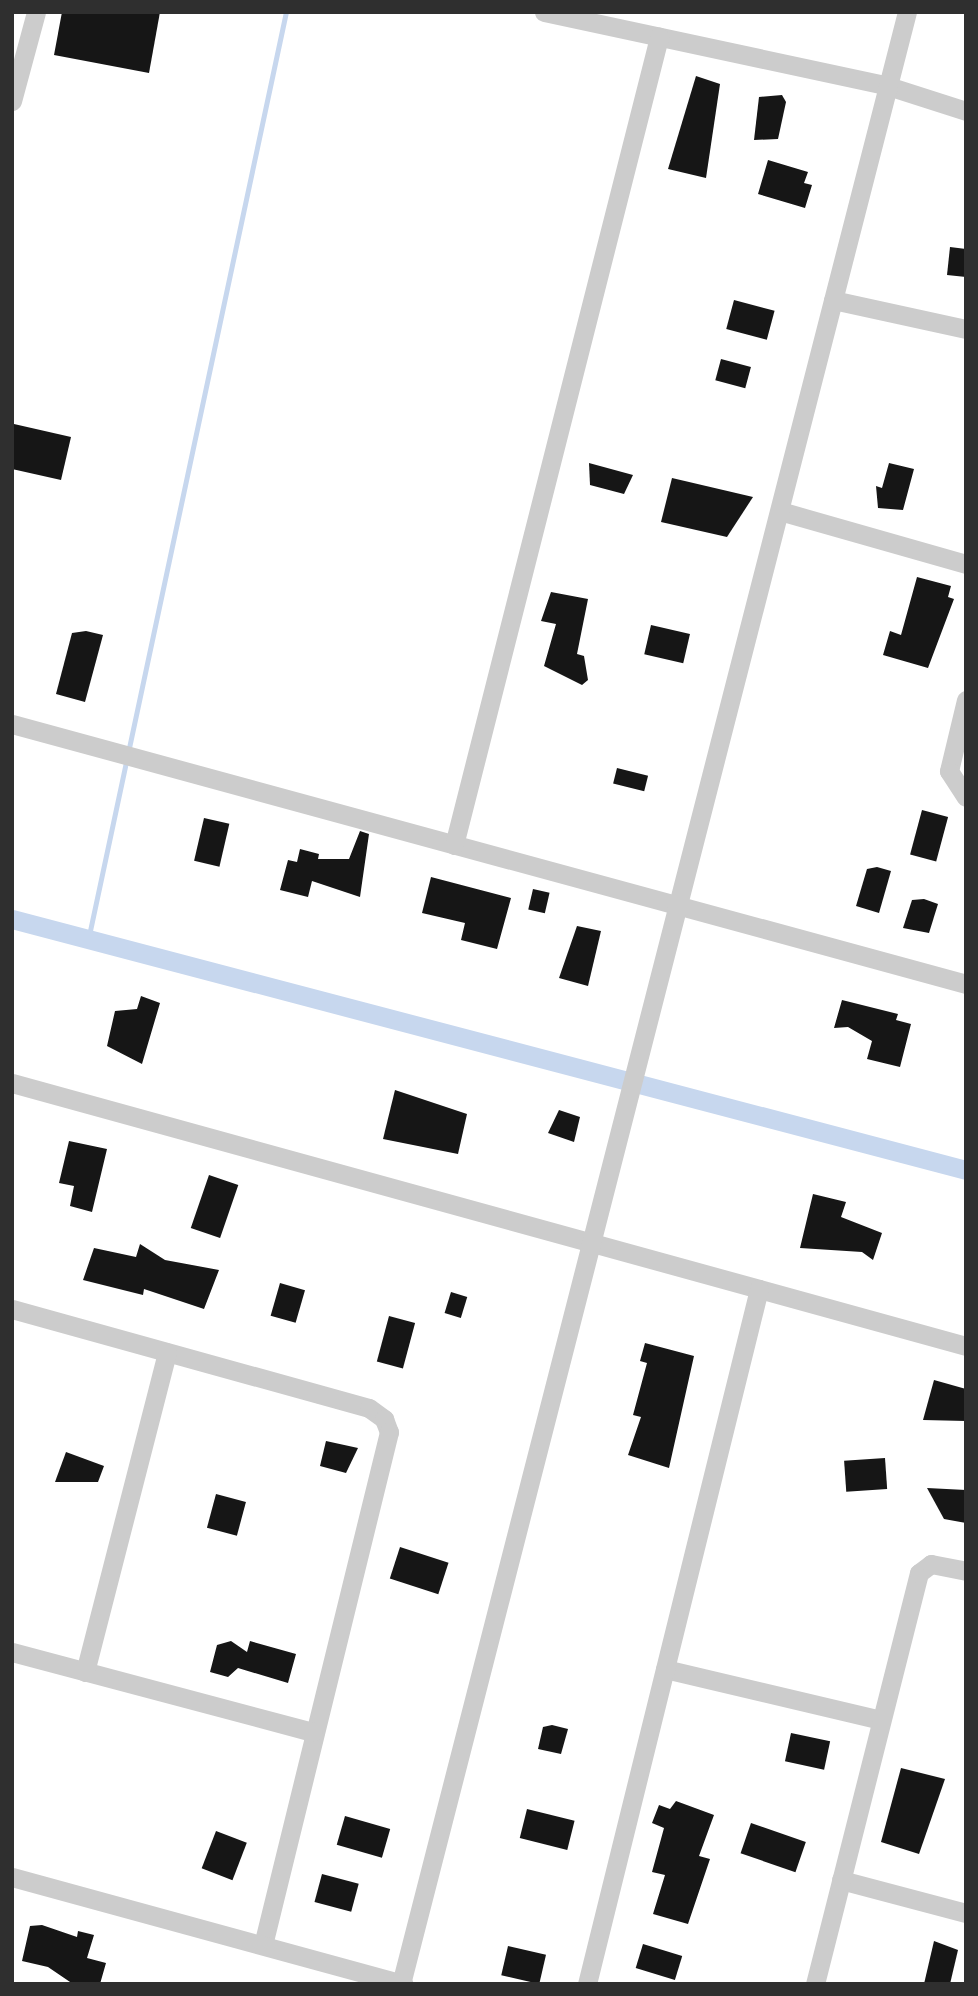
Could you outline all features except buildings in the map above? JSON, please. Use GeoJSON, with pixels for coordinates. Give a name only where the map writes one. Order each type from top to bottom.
{"type":"FeatureCollection","features":[{"type":"Feature","properties":{"kind":"street"},"geometry":{"type":"LineString","coordinates":[[12,101],[36,12]]}},
{"type":"Feature","properties":{"kind":"street"},"geometry":{"type":"LineString","coordinates":[[544,12],[888,86],[966,111]]}},
{"type":"Feature","properties":{"kind":"street"},"geometry":{"type":"LineString","coordinates":[[12,1877],[402,1984],[676,905],[907,12]]}},
{"type":"Feature","properties":{"kind":"street"},"geometry":{"type":"LineString","coordinates":[[454,845],[659,37]]}},
{"type":"Feature","properties":{"kind":"street"},"geometry":{"type":"LineString","coordinates":[[833,300],[966,329]]}},
{"type":"Feature","properties":{"kind":"street"},"geometry":{"type":"LineString","coordinates":[[780,511],[966,564]]}},
{"type":"Feature","properties":{"kind":"street"},"geometry":{"type":"LineString","coordinates":[[966,700],[949,771],[954,788],[966,797]]}},
{"type":"Feature","properties":{"kind":"street"},"geometry":{"type":"LineString","coordinates":[[12,724],[966,984]]}},
{"type":"Feature","properties":{"kind":"street"},"geometry":{"type":"LineString","coordinates":[[12,1083],[966,1346]]}},
{"type":"Feature","properties":{"kind":"street"},"geometry":{"type":"LineString","coordinates":[[587,1984],[759,1289]]}},
{"type":"Feature","properties":{"kind":"street"},"geometry":{"type":"LineString","coordinates":[[12,1309],[369,1408],[384,1419],[388,1432],[263,1945]]}},
{"type":"Feature","properties":{"kind":"street"},"geometry":{"type":"LineString","coordinates":[[85,1672],[167,1352]]}},
{"type":"Feature","properties":{"kind":"street"},"geometry":{"type":"LineString","coordinates":[[815,1984],[919,1573],[931,1563],[966,1572]]}},
{"type":"Feature","properties":{"kind":"street"},"geometry":{"type":"LineString","coordinates":[[12,1652],[313,1732]]}},
{"type":"Feature","properties":{"kind":"street"},"geometry":{"type":"LineString","coordinates":[[665,1669],[881,1720]]}},
{"type":"Feature","properties":{"kind":"street"},"geometry":{"type":"LineString","coordinates":[[841,1880],[966,1913]]}},
{"type":"Feature","properties":{"kind":"waterway"},"geometry":{"type":"LineString","coordinates":[[88,940],[286,12]]}},
{"type":"Feature","properties":{"kind":"waterway"},"geometry":{"type":"LineString","coordinates":[[12,919],[966,1170]]}}]}
